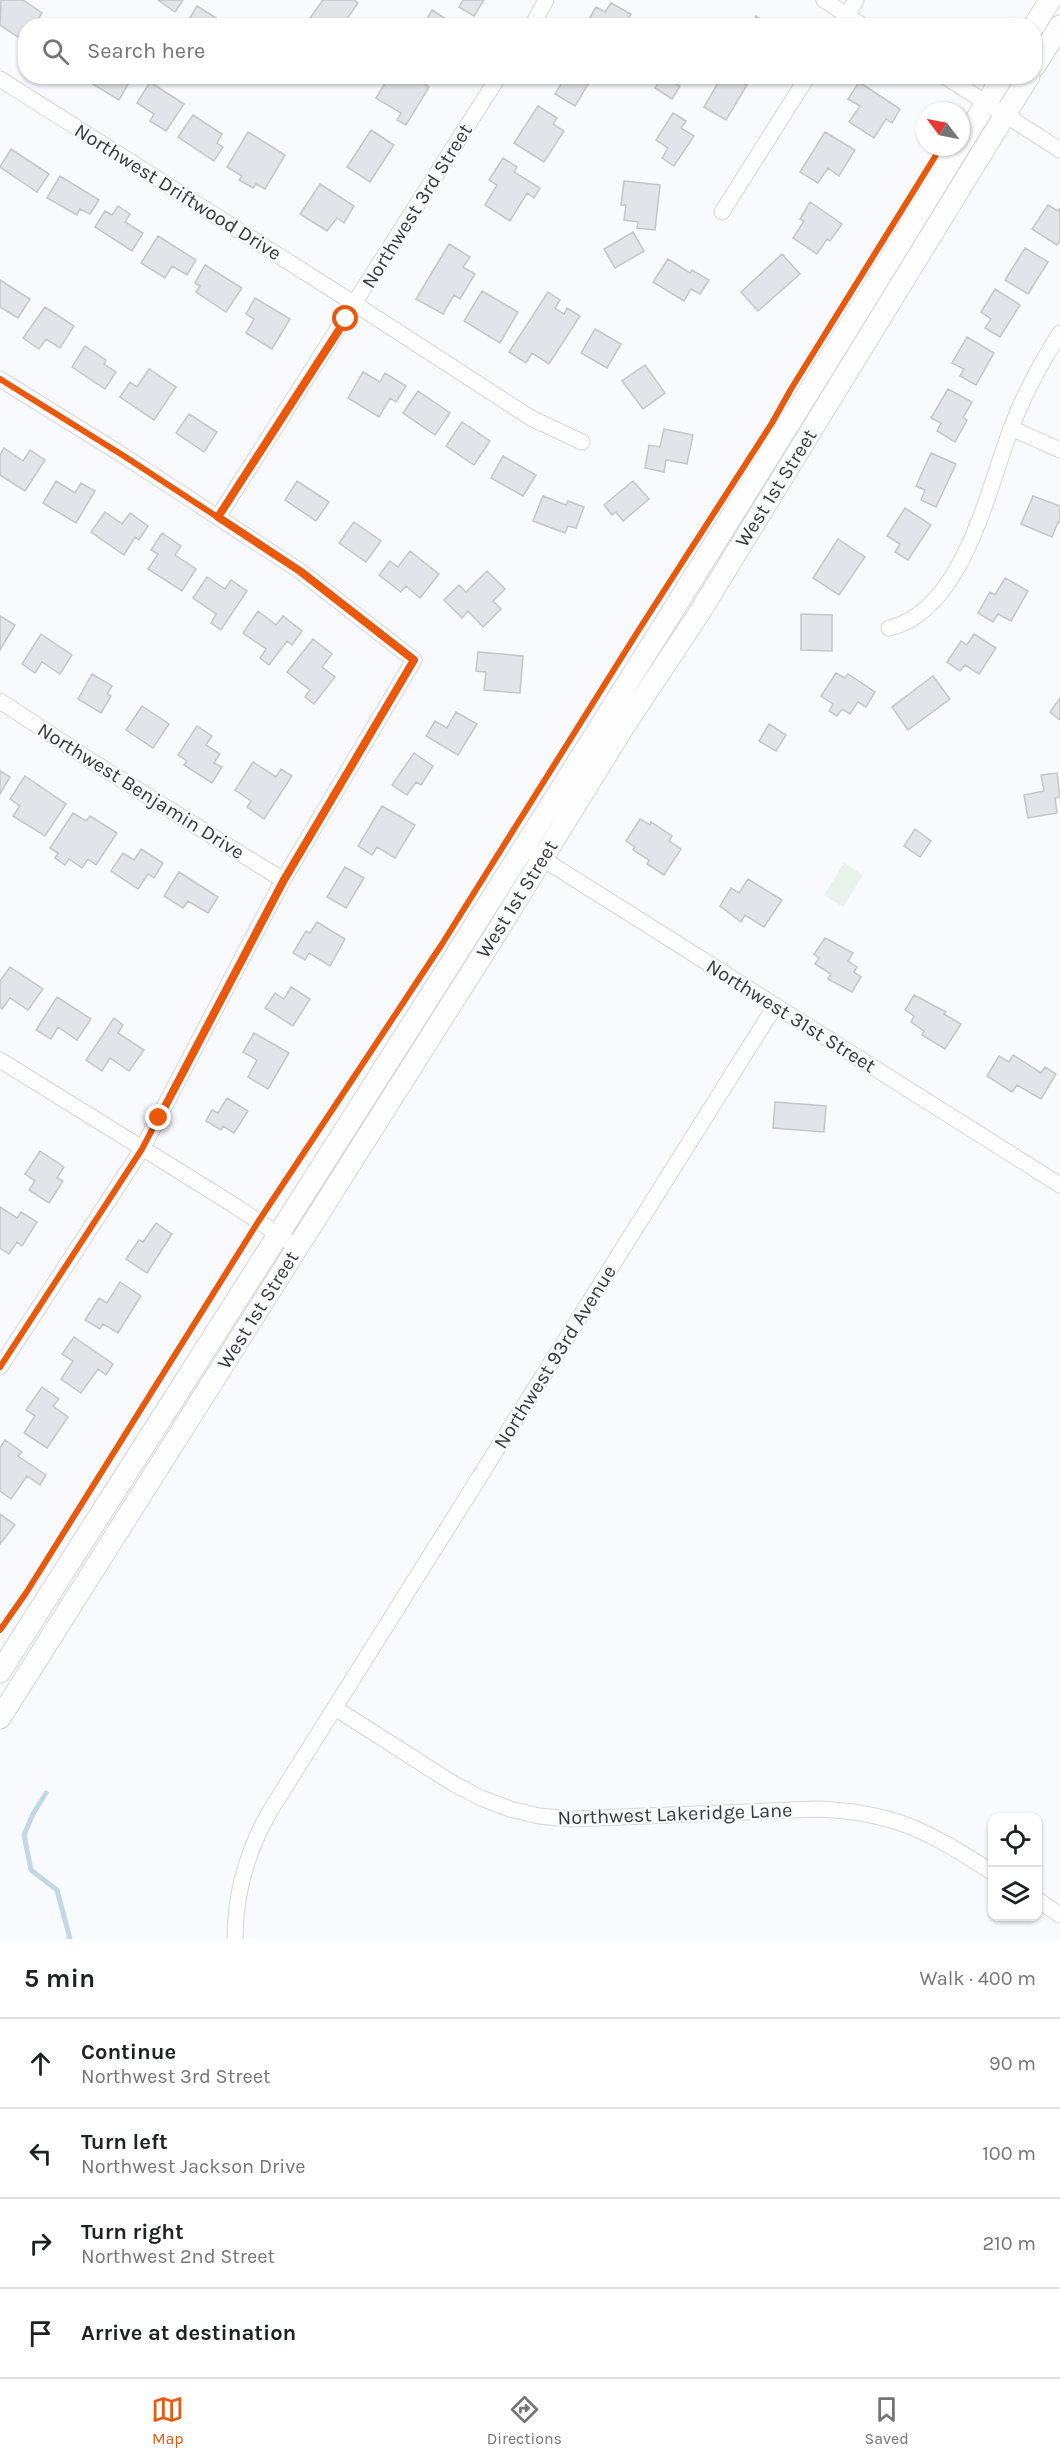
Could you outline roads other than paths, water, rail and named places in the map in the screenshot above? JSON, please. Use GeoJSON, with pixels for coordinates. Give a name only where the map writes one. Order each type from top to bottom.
{"type":"FeatureCollection","features":[{"type":"Feature","properties":{"kind":"main road"},"geometry":{"type":"LineString","coordinates":[[1039,18],[1050,0]]}},
{"type":"Feature","properties":{"kind":"main road"},"geometry":{"type":"LineString","coordinates":[[1042,56],[1060,26]]}},
{"type":"Feature","properties":{"kind":"main road","name":"West 1st Street"},"geometry":{"type":"LineString","coordinates":[[0,1718],[543,858],[622,728],[704,605],[995,109],[1001,84]]}},
{"type":"Feature","properties":{"kind":"main road","name":"West 1st Street"},"geometry":{"type":"LineString","coordinates":[[970,135],[1021,84]]}},
{"type":"Feature","properties":{"kind":"main road","name":"West 1st Street"},"geometry":{"type":"LineString","coordinates":[[0,1672],[278,1236],[724,527],[954,156]]}},
{"type":"Feature","properties":{"kind":"street"},"geometry":{"type":"LineString","coordinates":[[536,18],[546,0]]}},
{"type":"Feature","properties":{"kind":"street"},"geometry":{"type":"LineString","coordinates":[[824,0],[841,18]]}},
{"type":"Feature","properties":{"kind":"street"},"geometry":{"type":"LineString","coordinates":[[844,18],[856,0]]}},
{"type":"Feature","properties":{"kind":"street","name":"Northwest Driftwood Drive"},"geometry":{"type":"LineString","coordinates":[[0,79],[531,418],[582,442]]}},
{"type":"Feature","properties":{"kind":"street","name":"Northwest 3rd Street"},"geometry":{"type":"LineString","coordinates":[[218,517],[494,84]]}},
{"type":"Feature","properties":{"kind":"street"},"geometry":{"type":"LineString","coordinates":[[722,212],[803,84]]}},
{"type":"Feature","properties":{"kind":"street"},"geometry":{"type":"LineString","coordinates":[[956,84],[1060,150]]}},
{"type":"Feature","properties":{"kind":"street"},"geometry":{"type":"LineString","coordinates":[[889,628],[912,621],[935,602],[945,587],[991,493],[1011,428],[1027,390],[1060,333]]}},
{"type":"Feature","properties":{"kind":"street"},"geometry":{"type":"LineString","coordinates":[[0,379],[300,571],[414,660],[284,880],[142,1149],[0,1367]]}},
{"type":"Feature","properties":{"kind":"street"},"geometry":{"type":"LineString","coordinates":[[1011,428],[1060,450]]}},
{"type":"Feature","properties":{"kind":"street","name":"Northwest Benjamin Drive"},"geometry":{"type":"LineString","coordinates":[[0,701],[284,880]]}},
{"type":"Feature","properties":{"kind":"street","name":"Northwest 31st Street"},"geometry":{"type":"LineString","coordinates":[[522,847],[543,858],[1060,1185]]}},
{"type":"Feature","properties":{"kind":"street","name":"Northwest 93rd Avenue"},"geometry":{"type":"LineString","coordinates":[[235,1939],[238,1892],[245,1864],[257,1835],[775,1006]]}},
{"type":"Feature","properties":{"kind":"street"},"geometry":{"type":"LineString","coordinates":[[0,1060],[229,1202],[297,1247]]}},
{"type":"Feature","properties":{"kind":"street","name":"Northwest Lakeridge Lane"},"geometry":{"type":"LineString","coordinates":[[335,1708],[454,1784],[510,1809],[539,1816],[570,1819],[818,1809],[849,1810],[911,1825],[940,1839],[988,1869]]}},
{"type":"Feature","properties":{"kind":"street"},"geometry":{"type":"LineString","coordinates":[[1042,1903],[1060,1915]]}},
{"type":"Feature","properties":{"kind":"waterway"},"geometry":{"type":"LineString","coordinates":[[46,1793],[24,1835],[31,1870],[57,1890],[70,1939]]}}]}
